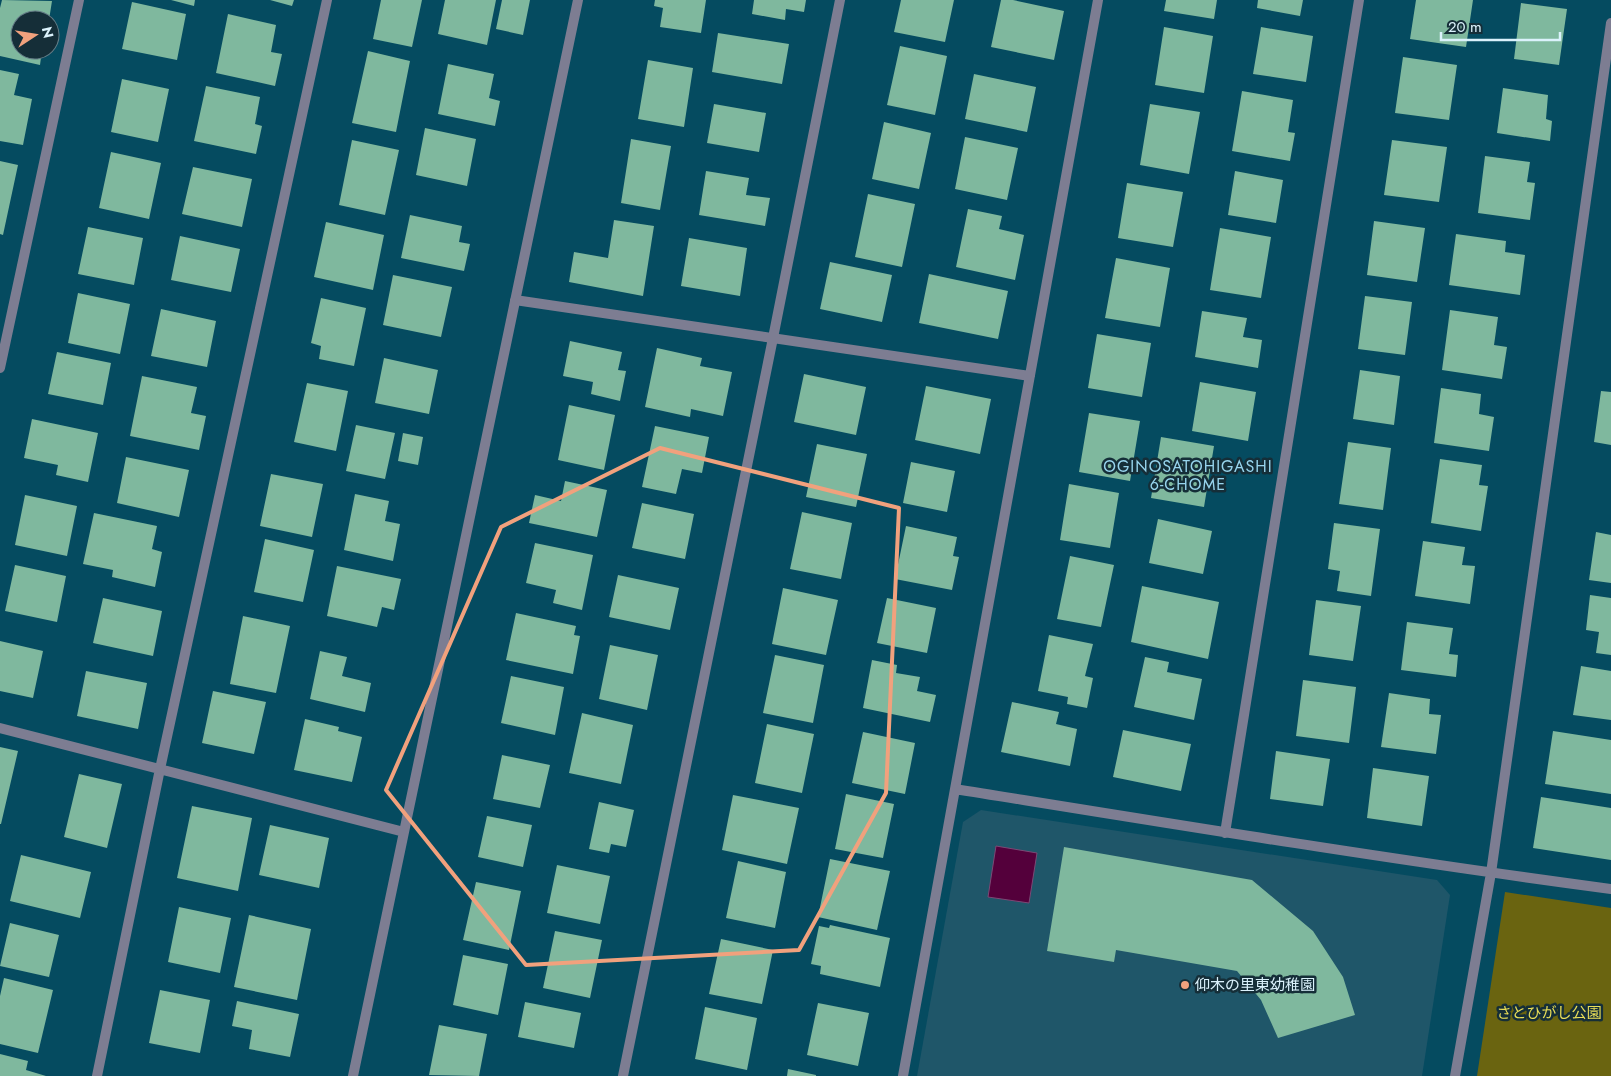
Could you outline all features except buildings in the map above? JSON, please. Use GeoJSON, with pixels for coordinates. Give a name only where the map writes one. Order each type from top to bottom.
{"type":"FeatureCollection","features":[{"type":"Feature","properties":{"kind":"street"},"geometry":{"type":"LineString","coordinates":[[0,368],[79,0]]}},
{"type":"Feature","properties":{"kind":"street"},"geometry":{"type":"LineString","coordinates":[[97,1076],[160,769],[328,0]]}},
{"type":"Feature","properties":{"kind":"street"},"geometry":{"type":"LineString","coordinates":[[354,1076],[578,0]]}},
{"type":"Feature","properties":{"kind":"street"},"geometry":{"type":"LineString","coordinates":[[623,1076],[840,0]]}},
{"type":"Feature","properties":{"kind":"street"},"geometry":{"type":"LineString","coordinates":[[903,1076],[1098,0]]}},
{"type":"Feature","properties":{"kind":"street"},"geometry":{"type":"LineString","coordinates":[[1225,833],[1359,0]]}},
{"type":"Feature","properties":{"kind":"street"},"geometry":{"type":"LineString","coordinates":[[1455,1076],[1491,873],[1611,23]]}},
{"type":"Feature","properties":{"kind":"street"},"geometry":{"type":"LineString","coordinates":[[515,300],[1030,376]]}},
{"type":"Feature","properties":{"kind":"street"},"geometry":{"type":"LineString","coordinates":[[0,728],[404,832]]}},
{"type":"Feature","properties":{"kind":"street"},"geometry":{"type":"LineString","coordinates":[[955,789],[1225,833],[1611,889]]}},
{"type":"Feature","properties":{"kind":"highlighted area"},"geometry":{"type":"Polygon","coordinates":[[[660,448],[899,508],[886,793],[799,950],[526,965],[386,790],[501,527],[660,448]]]}},
{"type":"Feature","properties":{"kind":"shaded area","name":"仰木の里東幼稚園"},"geometry":{"type":"Polygon","coordinates":[[[981,810],[1437,880],[1450,895],[1422,1076],[917,1076],[963,822],[981,810]]]}},
{"type":"Feature","properties":{"kind":"shaded area"},"geometry":{"type":"Polygon","coordinates":[[[996,846],[1037,853],[1029,903],[988,897],[996,846]]]}},
{"type":"Feature","properties":{"kind":"green space","name":"さとひがし公園"},"geometry":{"type":"Polygon","coordinates":[[[1505,892],[1611,908],[1611,1076],[1477,1076],[1505,892]]]}},
{"type":"Feature","properties":{"kind":"place","name":"仰木の里東幼稚園"},"geometry":{"type":"Point","coordinates":[1185,985]}},
{"type":"Feature","properties":{"kind":"district","name":"OGINOSATOHIGASHI 6-CHOME"},"geometry":{"type":"Point","coordinates":[1188,475]}}]}
